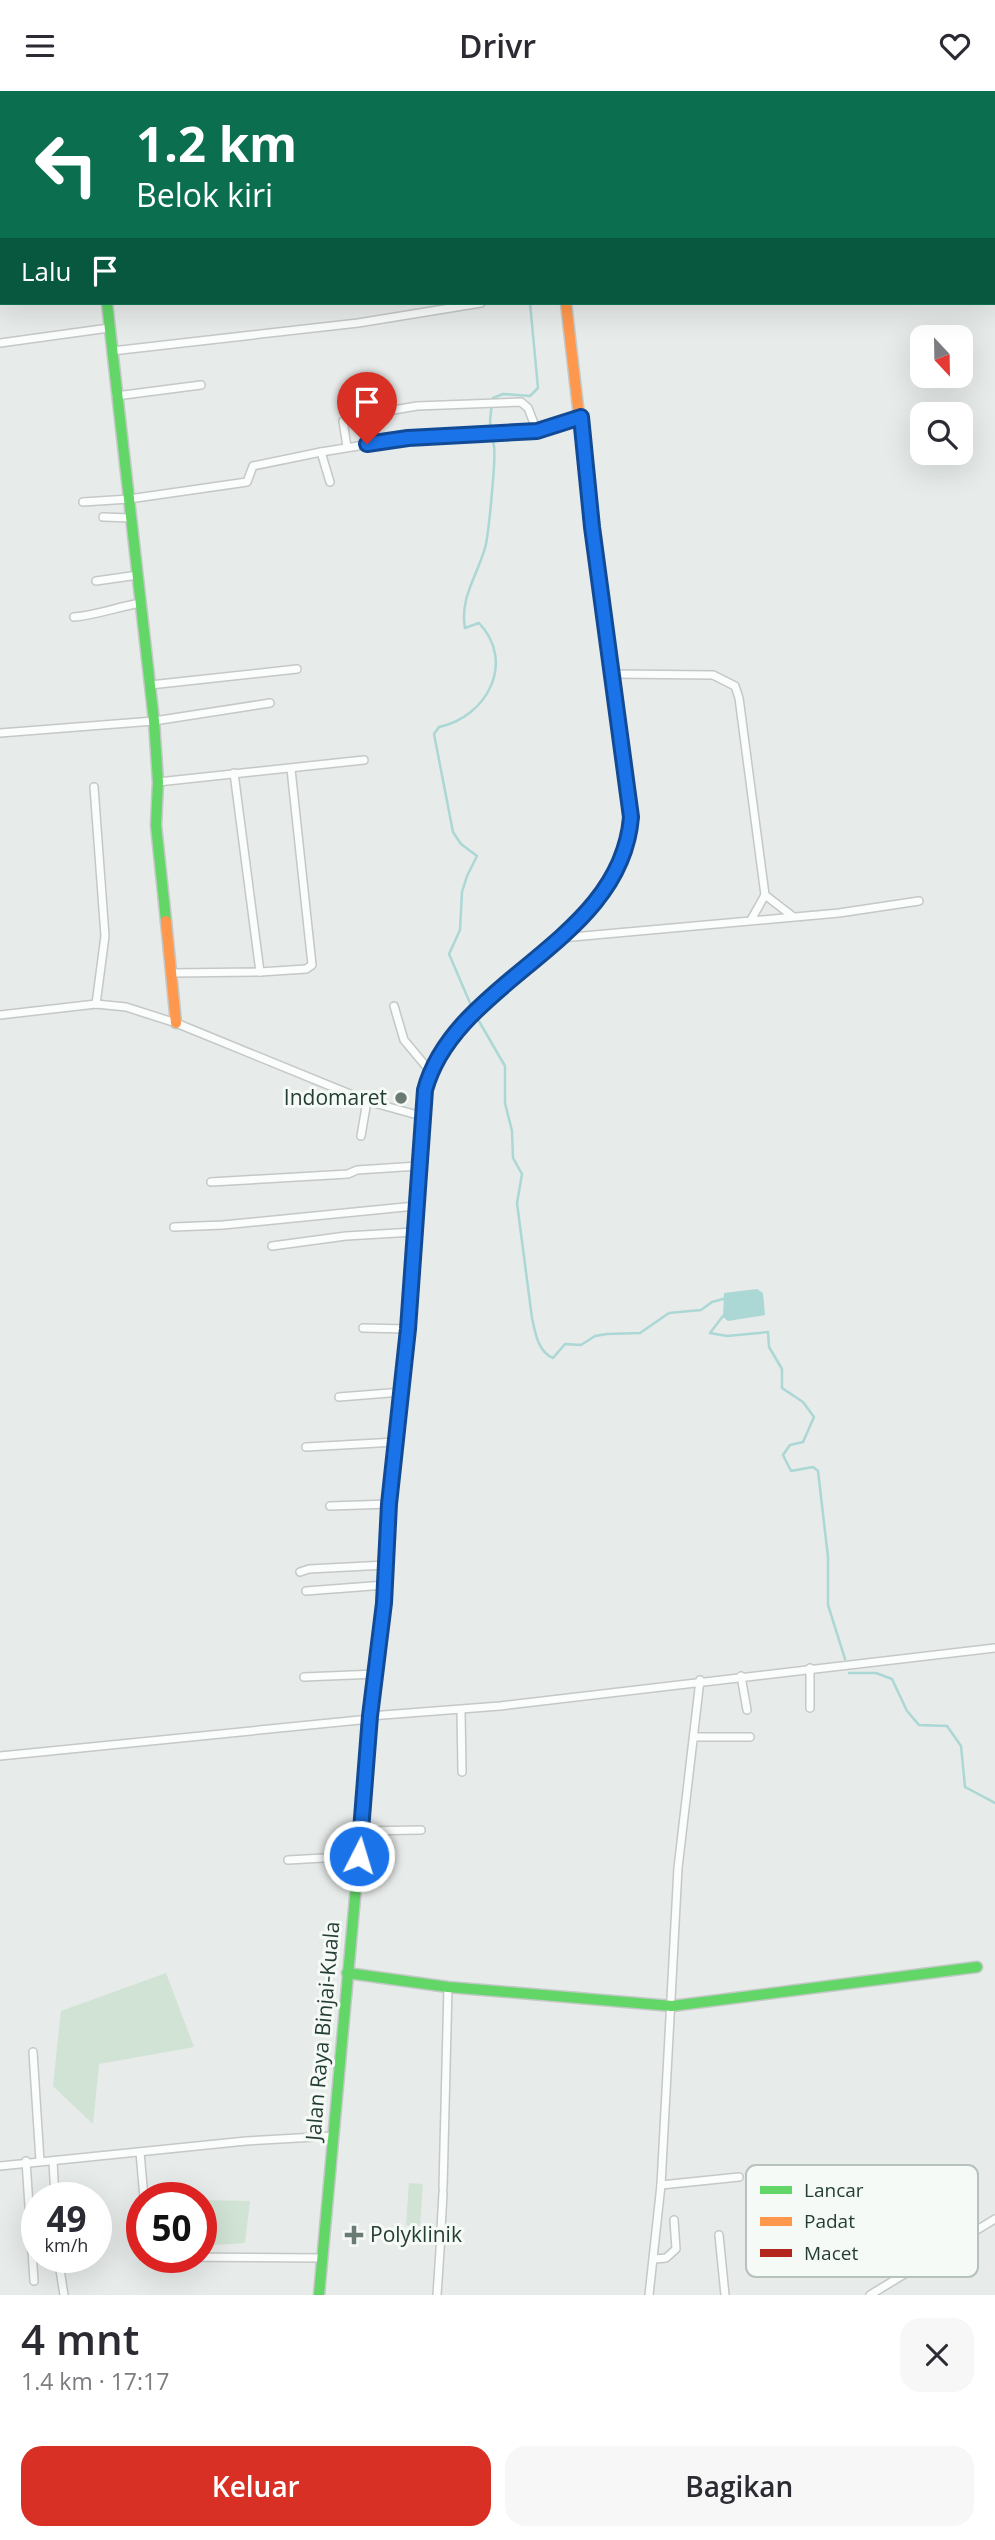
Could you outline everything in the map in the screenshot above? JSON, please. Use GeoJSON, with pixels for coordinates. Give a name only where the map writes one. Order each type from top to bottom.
{"type":"FeatureCollection","features":[{"type":"Feature","properties":{"kind":"main road"},"geometry":{"type":"LineString","coordinates":[[107,305],[154,721],[158,782],[156,825],[176,1023]]}},
{"type":"Feature","properties":{"kind":"main road","name":"Jalan Raya Binjai-Kuala"},"geometry":{"type":"LineString","coordinates":[[319,2295],[370,1717],[385,1585],[389,1504],[408,1329],[421,1116],[430,1071],[441,1051],[463,1025],[561,938],[607,887],[623,859],[630,837],[631,817],[614,674],[592,527],[566,305]]}},
{"type":"Feature","properties":{"kind":"main road"},"geometry":{"type":"LineString","coordinates":[[347,1973],[448,1987],[672,2006],[977,1967]]}},
{"type":"Feature","properties":{"kind":"street"},"geometry":{"type":"LineString","coordinates":[[112,351],[358,323],[469,305]]}},
{"type":"Feature","properties":{"kind":"street"},"geometry":{"type":"LineString","coordinates":[[0,343],[109,328]]}},
{"type":"Feature","properties":{"kind":"street"},"geometry":{"type":"LineString","coordinates":[[116,396],[201,385]]}},
{"type":"Feature","properties":{"kind":"street"},"geometry":{"type":"LineString","coordinates":[[347,447],[343,421],[347,418],[417,406],[521,401],[528,408],[537,431]]}},
{"type":"Feature","properties":{"kind":"street"},"geometry":{"type":"LineString","coordinates":[[83,502],[129,499],[247,482],[253,466],[347,447],[408,438],[537,431],[581,417]]}},
{"type":"Feature","properties":{"kind":"street"},"geometry":{"type":"LineString","coordinates":[[321,452],[330,482]]}},
{"type":"Feature","properties":{"kind":"street"},"geometry":{"type":"LineString","coordinates":[[103,517],[131,518]]}},
{"type":"Feature","properties":{"kind":"street"},"geometry":{"type":"LineString","coordinates":[[96,581],[138,575]]}},
{"type":"Feature","properties":{"kind":"street"},"geometry":{"type":"LineString","coordinates":[[74,617],[99,615],[112,608],[141,603]]}},
{"type":"Feature","properties":{"kind":"street"},"geometry":{"type":"LineString","coordinates":[[149,685],[297,669]]}},
{"type":"Feature","properties":{"kind":"street"},"geometry":{"type":"LineString","coordinates":[[614,674],[713,675],[735,687],[739,698],[765,895],[751,920]]}},
{"type":"Feature","properties":{"kind":"street"},"geometry":{"type":"LineString","coordinates":[[0,733],[154,721],[270,703]]}},
{"type":"Feature","properties":{"kind":"street"},"geometry":{"type":"LineString","coordinates":[[158,782],[364,759]]}},
{"type":"Feature","properties":{"kind":"street"},"geometry":{"type":"LineString","coordinates":[[172,973],[260,972],[306,969],[312,965],[291,769]]}},
{"type":"Feature","properties":{"kind":"street"},"geometry":{"type":"LineString","coordinates":[[234,773],[260,972]]}},
{"type":"Feature","properties":{"kind":"street"},"geometry":{"type":"LineString","coordinates":[[94,787],[105,936],[96,1004]]}},
{"type":"Feature","properties":{"kind":"street"},"geometry":{"type":"LineString","coordinates":[[765,895],[791,915]]}},
{"type":"Feature","properties":{"kind":"street"},"geometry":{"type":"LineString","coordinates":[[561,938],[791,915],[839,913],[919,901]]}},
{"type":"Feature","properties":{"kind":"street"},"geometry":{"type":"LineString","coordinates":[[0,1015],[96,1004],[126,1007],[176,1023],[367,1101],[421,1116]]}},
{"type":"Feature","properties":{"kind":"street"},"geometry":{"type":"LineString","coordinates":[[394,1006],[404,1040],[430,1071]]}},
{"type":"Feature","properties":{"kind":"street"},"geometry":{"type":"LineString","coordinates":[[361,1136],[367,1101]]}},
{"type":"Feature","properties":{"kind":"street"},"geometry":{"type":"LineString","coordinates":[[211,1182],[348,1174],[357,1170],[418,1166]]}},
{"type":"Feature","properties":{"kind":"street"},"geometry":{"type":"LineString","coordinates":[[174,1227],[223,1225],[415,1206]]}},
{"type":"Feature","properties":{"kind":"street"},"geometry":{"type":"LineString","coordinates":[[272,1246],[346,1236],[414,1232]]}},
{"type":"Feature","properties":{"kind":"street"},"geometry":{"type":"LineString","coordinates":[[363,1328],[408,1329]]}},
{"type":"Feature","properties":{"kind":"street"},"geometry":{"type":"LineString","coordinates":[[339,1397],[402,1392]]}},
{"type":"Feature","properties":{"kind":"street"},"geometry":{"type":"LineString","coordinates":[[306,1447],[396,1442]]}},
{"type":"Feature","properties":{"kind":"street"},"geometry":{"type":"LineString","coordinates":[[330,1506],[389,1504]]}},
{"type":"Feature","properties":{"kind":"street"},"geometry":{"type":"LineString","coordinates":[[300,1573],[309,1569],[386,1566]]}},
{"type":"Feature","properties":{"kind":"street"},"geometry":{"type":"LineString","coordinates":[[306,1591],[385,1585]]}},
{"type":"Feature","properties":{"kind":"street"},"geometry":{"type":"LineString","coordinates":[[0,1756],[461,1710],[700,1680],[995,1648]]}},
{"type":"Feature","properties":{"kind":"street"},"geometry":{"type":"LineString","coordinates":[[810,1668],[810,1708]]}},
{"type":"Feature","properties":{"kind":"street"},"geometry":{"type":"LineString","coordinates":[[304,1677],[376,1674]]}},
{"type":"Feature","properties":{"kind":"street"},"geometry":{"type":"LineString","coordinates":[[741,1676],[747,1710]]}},
{"type":"Feature","properties":{"kind":"street"},"geometry":{"type":"LineString","coordinates":[[649,2295],[661,2185],[678,1868],[700,1680]]}},
{"type":"Feature","properties":{"kind":"street"},"geometry":{"type":"LineString","coordinates":[[461,1710],[462,1772]]}},
{"type":"Feature","properties":{"kind":"street"},"geometry":{"type":"LineString","coordinates":[[694,1737],[750,1737]]}},
{"type":"Feature","properties":{"kind":"street"},"geometry":{"type":"LineString","coordinates":[[361,1831],[421,1830]]}},
{"type":"Feature","properties":{"kind":"street"},"geometry":{"type":"LineString","coordinates":[[288,1860],[359,1856]]}},
{"type":"Feature","properties":{"kind":"street"},"geometry":{"type":"LineString","coordinates":[[437,2295],[443,2191],[448,1987]]}},
{"type":"Feature","properties":{"kind":"street"},"geometry":{"type":"LineString","coordinates":[[33,2052],[40,2161]]}},
{"type":"Feature","properties":{"kind":"street"},"geometry":{"type":"LineString","coordinates":[[0,2166],[26,2161],[53,2161],[333,2136]]}},
{"type":"Feature","properties":{"kind":"street"},"geometry":{"type":"LineString","coordinates":[[140,2152],[143,2182]]}},
{"type":"Feature","properties":{"kind":"street"},"geometry":{"type":"LineString","coordinates":[[26,2161],[34,2281]]}},
{"type":"Feature","properties":{"kind":"street"},"geometry":{"type":"LineString","coordinates":[[53,2161],[54,2182]]}},
{"type":"Feature","properties":{"kind":"street"},"geometry":{"type":"LineString","coordinates":[[661,2185],[738,2177]]}},
{"type":"Feature","properties":{"kind":"street"},"geometry":{"type":"LineString","coordinates":[[978,2229],[995,2219]]}},
{"type":"Feature","properties":{"kind":"street"},"geometry":{"type":"LineString","coordinates":[[655,2259],[666,2258],[676,2249],[674,2220]]}},
{"type":"Feature","properties":{"kind":"street"},"geometry":{"type":"LineString","coordinates":[[719,2235],[725,2295]]}},
{"type":"Feature","properties":{"kind":"street"},"geometry":{"type":"LineString","coordinates":[[217,2257],[323,2257]]}},
{"type":"Feature","properties":{"kind":"street"},"geometry":{"type":"LineString","coordinates":[[61,2273],[64,2295]]}},
{"type":"Feature","properties":{"kind":"street"},"geometry":{"type":"LineString","coordinates":[[870,2295],[900,2277]]}},
{"type":"Feature","properties":{"kind":"green space"},"geometry":{"type":"Polygon","coordinates":[[[166,1973],[194,2047],[99,2064],[93,2124],[53,2086],[61,2011],[166,1973]]]}},
{"type":"Feature","properties":{"kind":"green space"},"geometry":{"type":"Polygon","coordinates":[[[409,2183],[423,2184],[420,2226],[406,2225],[409,2183]]]}},
{"type":"Feature","properties":{"kind":"green space"},"geometry":{"type":"Polygon","coordinates":[[[217,2200],[250,2201],[245,2243],[217,2245],[217,2200]]]}},
{"type":"Feature","properties":{"kind":"water"},"geometry":{"type":"Polygon","coordinates":[[[757,1289],[763,1293],[765,1315],[728,1321],[723,1317],[724,1293],[757,1289]]]}},
{"type":"Feature","properties":{"kind":"waterway"},"geometry":{"type":"LineString","coordinates":[[473,1010],[449,954],[460,930],[462,892],[477,856],[461,844],[453,832],[434,734],[439,727],[471,712],[483,700],[491,686],[495,670],[495,654],[490,638],[479,623],[465,628],[465,606],[486,544],[494,465],[490,422],[493,398],[503,394],[530,396],[538,388],[530,305]]}},
{"type":"Feature","properties":{"kind":"waterway"},"geometry":{"type":"LineString","coordinates":[[476,1016],[505,1066],[505,1103],[512,1131],[513,1158],[522,1174],[517,1203],[532,1318],[538,1341],[544,1351],[553,1358],[565,1344],[581,1345],[595,1336],[607,1334],[640,1333],[669,1313],[701,1310],[712,1302],[723,1299]]}},
{"type":"Feature","properties":{"kind":"waterway"},"geometry":{"type":"LineString","coordinates":[[723,1316],[710,1333],[727,1336],[768,1332],[769,1347],[782,1369],[782,1388],[803,1402],[814,1417],[803,1442],[790,1445],[783,1455],[791,1471],[813,1467],[818,1471],[828,1557],[828,1605],[845,1659]]}},
{"type":"Feature","properties":{"kind":"waterway"},"geometry":{"type":"LineString","coordinates":[[849,1673],[876,1673],[892,1679],[907,1711],[919,1725],[947,1726],[961,1746],[965,1787],[995,1803]]}},
{"type":"Feature","properties":{"kind":"traffic: fast"},"geometry":{"type":"LineString","coordinates":[[107,305],[154,721],[158,782],[156,825],[166,921]]}},
{"type":"Feature","properties":{"kind":"traffic: fast"},"geometry":{"type":"LineString","coordinates":[[422,1138],[425,1090],[437,1059],[455,1032],[478,1008],[579,921],[606,887],[626,838],[631,817],[593,538]]}},
{"type":"Feature","properties":{"kind":"traffic: fast"},"geometry":{"type":"LineString","coordinates":[[319,2295],[399,1412]]}},
{"type":"Feature","properties":{"kind":"traffic: fast"},"geometry":{"type":"LineString","coordinates":[[347,1973],[448,1987],[672,2006],[977,1967]]}},
{"type":"Feature","properties":{"kind":"traffic: slow"},"geometry":{"type":"LineString","coordinates":[[566,305],[593,538]]}},
{"type":"Feature","properties":{"kind":"traffic: slow"},"geometry":{"type":"LineString","coordinates":[[166,921],[176,1023]]}},
{"type":"Feature","properties":{"kind":"traffic: jam"},"geometry":{"type":"LineString","coordinates":[[399,1412],[422,1138]]}},
{"type":"Feature","properties":{"kind":"place","name":"Indomaret"},"geometry":{"type":"Point","coordinates":[401,1098]}},
{"type":"Feature","properties":{"kind":"place","name":"Polyklinik"},"geometry":{"type":"Point","coordinates":[354,2235]}},
{"type":"Feature","properties":{"kind":"route"},"geometry":{"type":"LineString","coordinates":[[359,1856],[370,1716],[384,1603],[389,1504],[408,1329],[421,1116],[425,1090],[430,1071],[456,1032],[561,938],[607,887],[623,859],[630,837],[631,817],[614,674],[592,527],[581,417],[537,431],[408,438],[367,444]]}}]}
